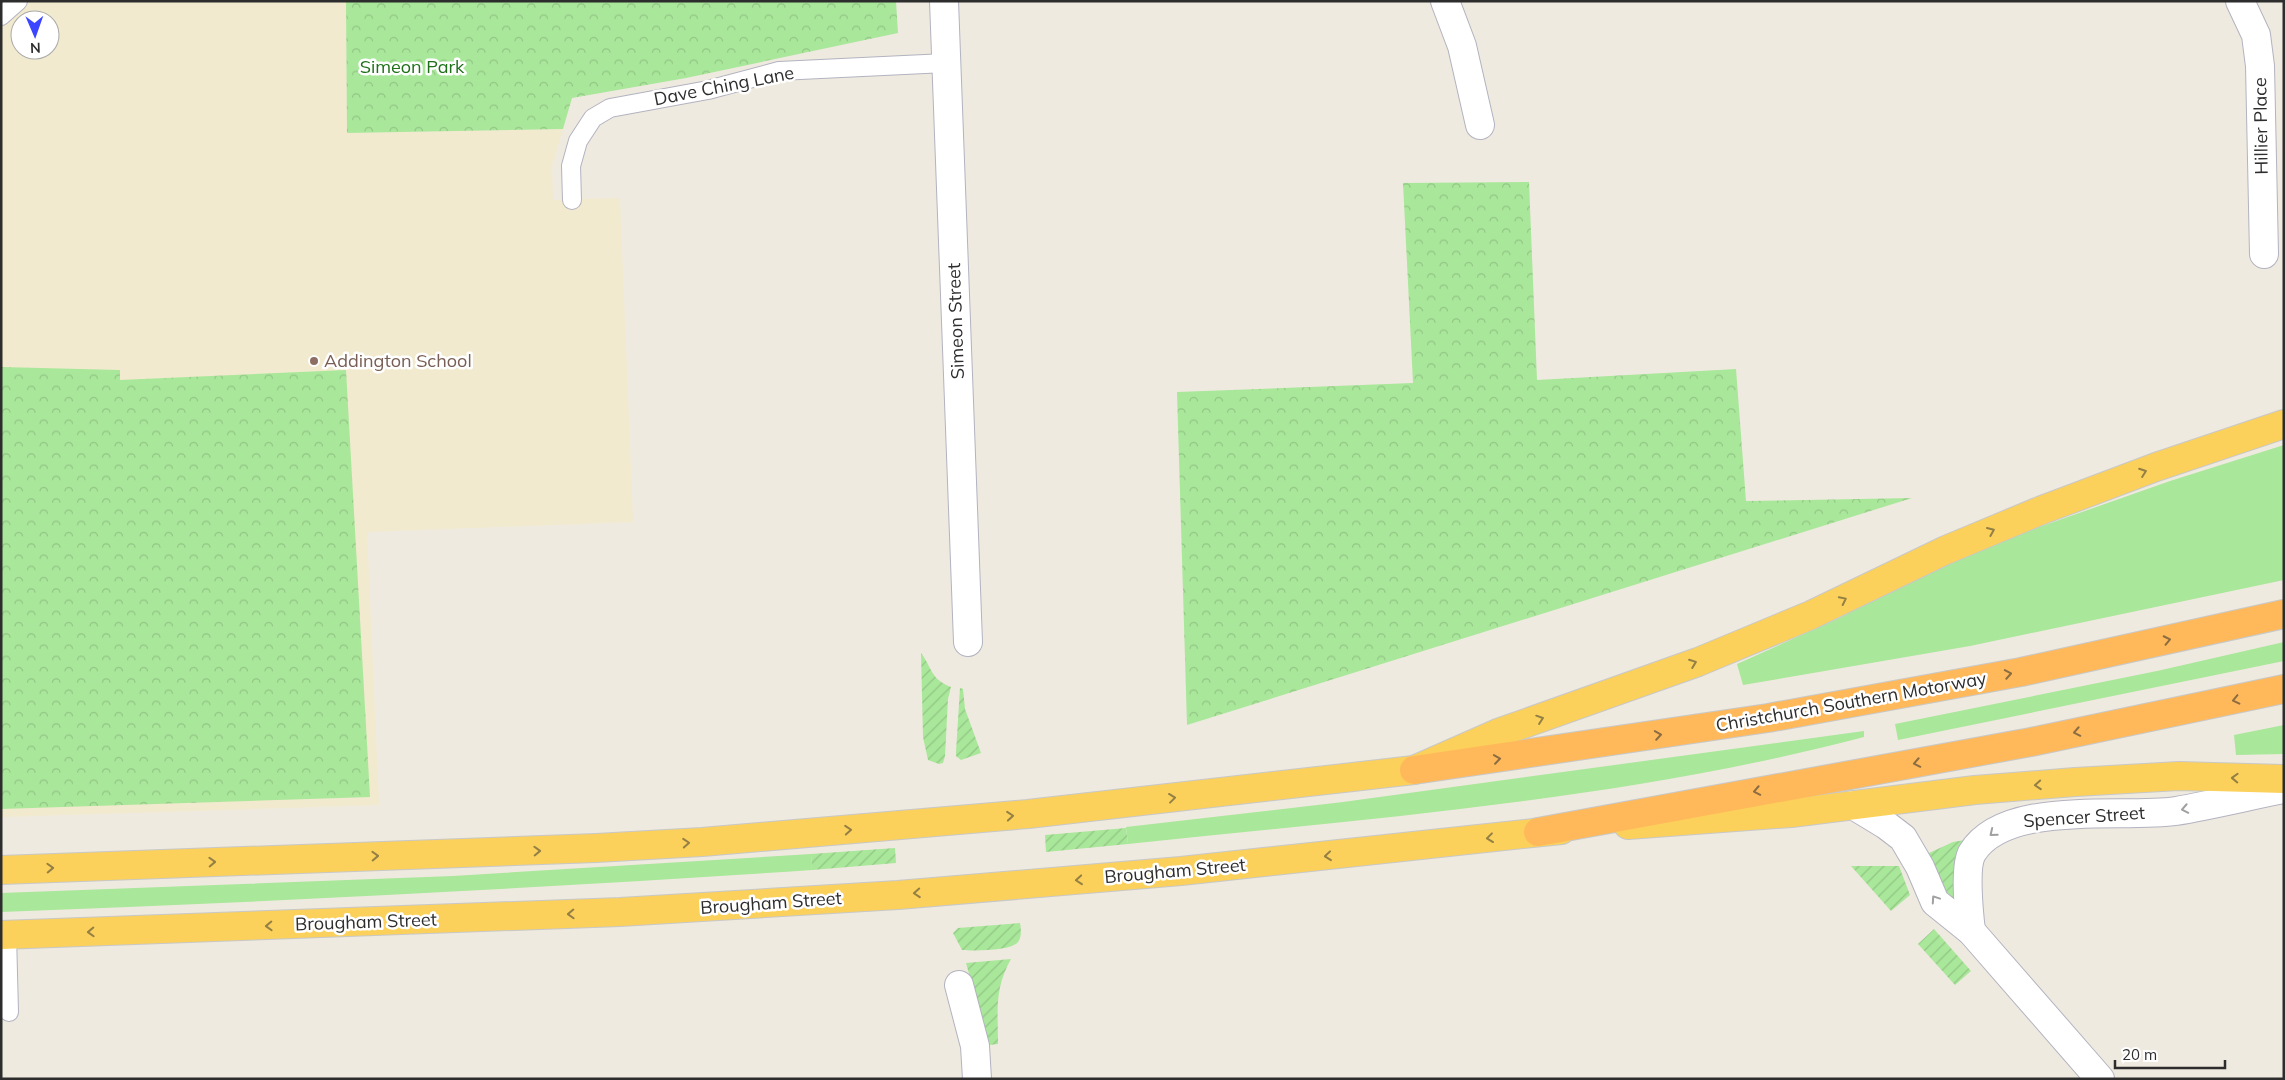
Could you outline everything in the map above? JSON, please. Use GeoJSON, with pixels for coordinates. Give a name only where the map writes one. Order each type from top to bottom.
{"type":"FeatureCollection","features":[{"type":"Feature","properties":{"kind":"highway"},"geometry":{"type":"LineString","coordinates":[[1,870],[596,848],[702,842],[1028,814],[1414,770],[1498,734],[1698,662],[1811,615],[1946,550],[2042,510],[2156,467],[2284,424]]}},
{"type":"Feature","properties":{"kind":"highway","name":"Christchurch Southern Motorway"},"geometry":{"type":"LineString","coordinates":[[1414,770],[1787,714],[2021,672],[2284,614]]}},
{"type":"Feature","properties":{"kind":"highway"},"geometry":{"type":"LineString","coordinates":[[1538,832],[2021,744],[2284,689]]}},
{"type":"Feature","properties":{"kind":"highway","name":"Brougham Street"},"geometry":{"type":"LineString","coordinates":[[4,935],[620,912],[898,895],[1201,869],[1538,832],[1791,814],[1853,804],[1975,790],[2179,776],[2284,779]]}},
{"type":"Feature","properties":{"kind":"street","name":"Simeon Street"},"geometry":{"type":"LineString","coordinates":[[944,1],[968,642]]}},
{"type":"Feature","properties":{"kind":"street"},"geometry":{"type":"LineString","coordinates":[[1445,1],[1462,46],[1480,125]]}},
{"type":"Feature","properties":{"kind":"street","name":"Hillier Place"},"geometry":{"type":"LineString","coordinates":[[2240,1],[2256,35],[2260,66],[2264,254]]}},
{"type":"Feature","properties":{"kind":"street","name":"Spencer Street"},"geometry":{"type":"LineString","coordinates":[[1971,932],[1967,887],[1972,854],[1994,830],[2038,817],[2175,811],[2284,789]]}},
{"type":"Feature","properties":{"kind":"street"},"geometry":{"type":"LineString","coordinates":[[1853,804],[1903,838],[1920,868],[1935,902],[1971,932],[2100,1079]]}},
{"type":"Feature","properties":{"kind":"street"},"geometry":{"type":"LineString","coordinates":[[959,985],[974,1046],[977,1079]]}},
{"type":"Feature","properties":{"kind":"lane"},"geometry":{"type":"LineString","coordinates":[[1,16],[18,1]]}},
{"type":"Feature","properties":{"kind":"lane","name":"Dave Ching Lane"},"geometry":{"type":"LineString","coordinates":[[572,200],[571,166],[578,142],[593,118],[610,108],[708,90],[779,71],[946,63]]}},
{"type":"Feature","properties":{"kind":"lane"},"geometry":{"type":"LineString","coordinates":[[4,935],[9,1012]]}},
{"type":"Feature","properties":{"kind":"shaded area","name":"Addington School"},"geometry":{"type":"Polygon","coordinates":[[[1,1],[346,1],[347,133],[563,129],[552,166],[553,200],[620,198],[633,522],[367,532],[379,805],[1,817],[1,1]]]}},
{"type":"Feature","properties":{"kind":"green space","name":"Simeon Park"},"geometry":{"type":"Polygon","coordinates":[[[346,1],[896,1],[898,33],[686,78],[572,98],[563,129],[347,133],[346,1]]]}},
{"type":"Feature","properties":{"kind":"green space"},"geometry":{"type":"Polygon","coordinates":[[[1529,182],[1537,380],[1736,369],[1746,501],[1912,498],[1187,725],[1177,392],[1413,383],[1403,183],[1529,182]]]}},
{"type":"Feature","properties":{"kind":"green space"},"geometry":{"type":"Polygon","coordinates":[[[1,367],[120,370],[120,380],[346,370],[370,797],[1,809],[1,367]]]}},
{"type":"Feature","properties":{"kind":"green space"},"geometry":{"type":"Polygon","coordinates":[[[2284,445],[2284,580],[1970,646],[1743,685],[1737,664],[1837,619],[1930,572],[2008,538],[2170,481],[2284,445]]]}},
{"type":"Feature","properties":{"kind":"green space"},"geometry":{"type":"Polygon","coordinates":[[[2284,642],[2284,661],[1898,740],[1895,724],[2157,671],[2284,642]]]}},
{"type":"Feature","properties":{"kind":"green space"},"geometry":{"type":"Polygon","coordinates":[[[921,653],[935,676],[951,687],[948,699],[945,756],[943,763],[939,764],[928,760],[923,737],[921,653]]]}},
{"type":"Feature","properties":{"kind":"green space"},"geometry":{"type":"Polygon","coordinates":[[[960,688],[963,689],[965,709],[981,753],[961,760],[956,756],[960,688]]]}},
{"type":"Feature","properties":{"kind":"green space"},"geometry":{"type":"Polygon","coordinates":[[[2284,725],[2284,754],[2236,755],[2234,735],[2284,725]]]}},
{"type":"Feature","properties":{"kind":"green space"},"geometry":{"type":"Polygon","coordinates":[[[1864,731],[1864,737],[1774,759],[1591,792],[1406,815],[1128,844],[1126,827],[1343,802],[1864,731]]]}},
{"type":"Feature","properties":{"kind":"green space"},"geometry":{"type":"Polygon","coordinates":[[[1126,828],[1128,844],[1046,852],[1045,835],[1126,828]]]}},
{"type":"Feature","properties":{"kind":"green space"},"geometry":{"type":"Polygon","coordinates":[[[1965,840],[1956,871],[1957,903],[1952,906],[1930,864],[1929,853],[1953,842],[1965,840]]]}},
{"type":"Feature","properties":{"kind":"green space"},"geometry":{"type":"Polygon","coordinates":[[[895,848],[896,863],[812,870],[811,854],[895,848]]]}},
{"type":"Feature","properties":{"kind":"green space"},"geometry":{"type":"Polygon","coordinates":[[[811,854],[812,870],[407,894],[1,912],[1,893],[453,876],[811,854]]]}},
{"type":"Feature","properties":{"kind":"green space"},"geometry":{"type":"Polygon","coordinates":[[[1851,866],[1899,866],[1910,895],[1891,911],[1851,866]]]}},
{"type":"Feature","properties":{"kind":"green space"},"geometry":{"type":"Polygon","coordinates":[[[1020,923],[1021,935],[1018,942],[1000,949],[962,950],[953,933],[958,928],[1020,923]]]}},
{"type":"Feature","properties":{"kind":"green space"},"geometry":{"type":"Polygon","coordinates":[[[1934,929],[1971,971],[1955,985],[1918,944],[1934,929]]]}},
{"type":"Feature","properties":{"kind":"green space"},"geometry":{"type":"Polygon","coordinates":[[[1011,959],[999,990],[998,1044],[989,1045],[966,963],[1011,959]]]}},
{"type":"Feature","properties":{"kind":"place","name":"Addington School"},"geometry":{"type":"Point","coordinates":[314,361]}}]}
